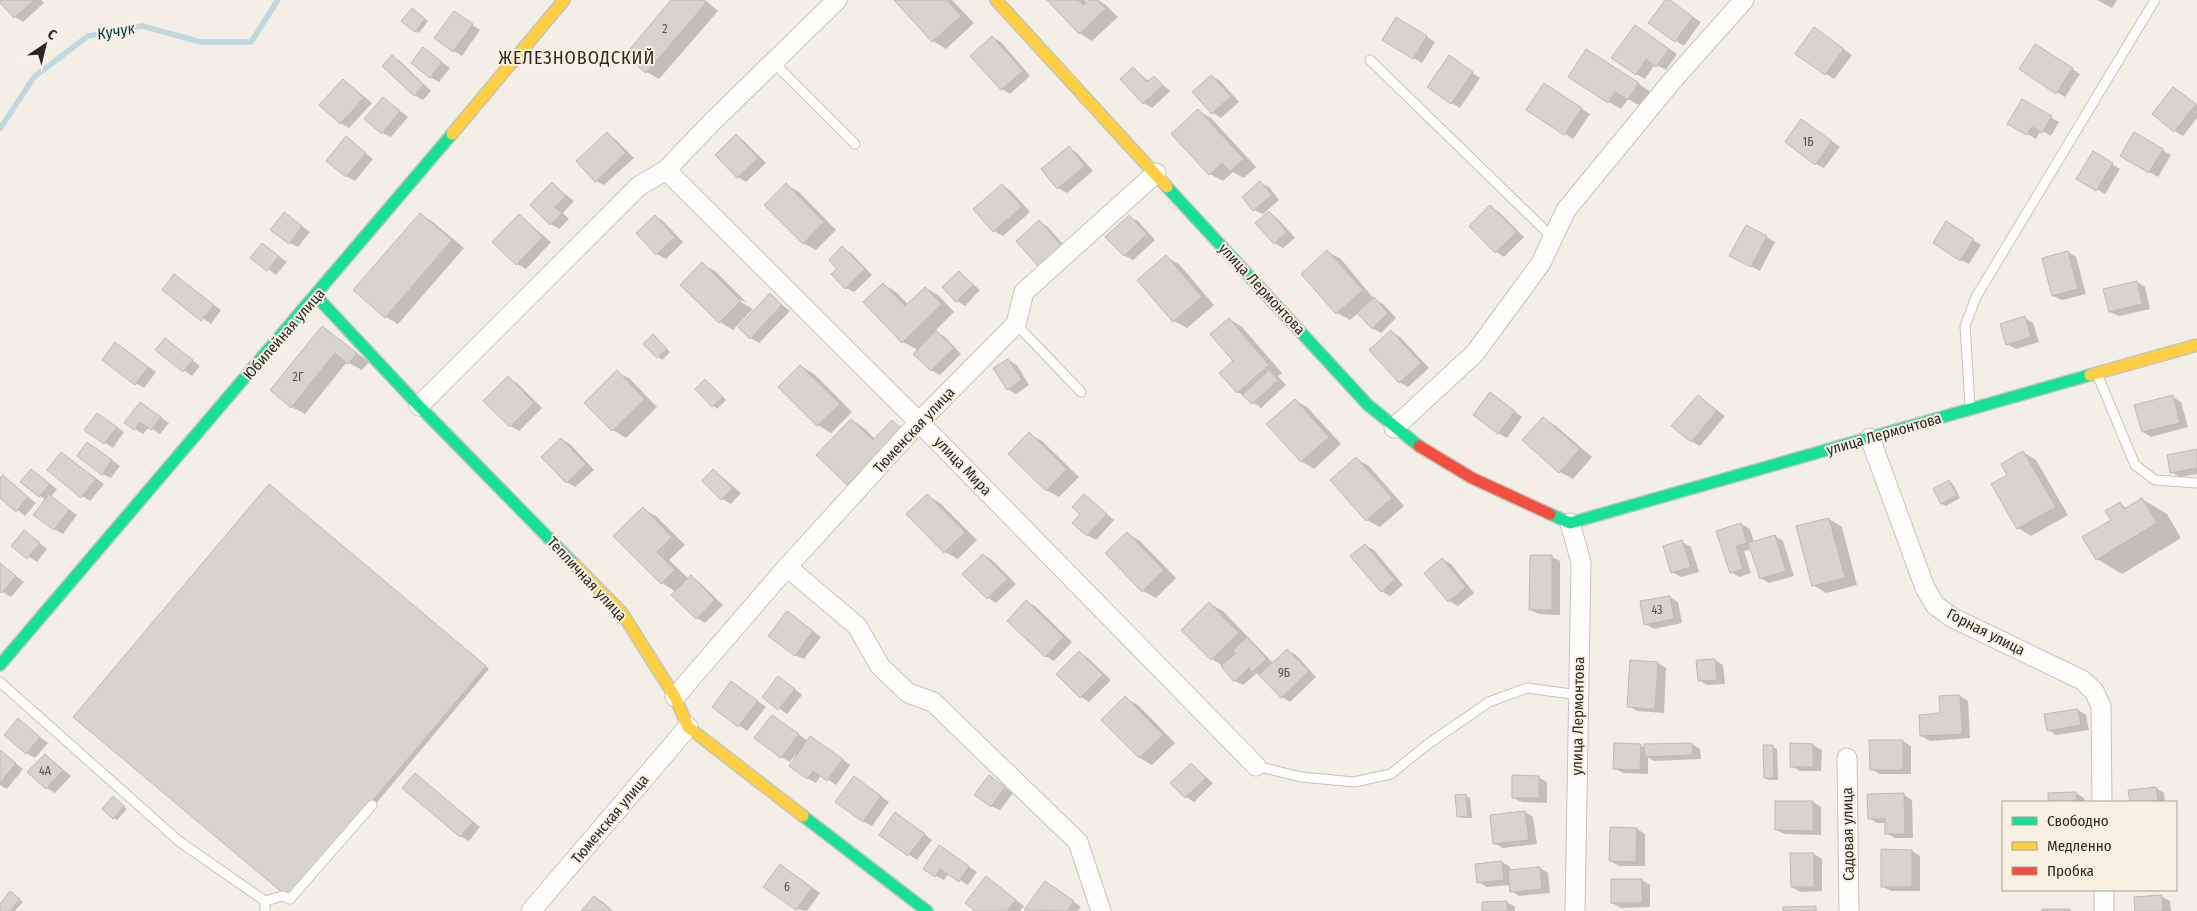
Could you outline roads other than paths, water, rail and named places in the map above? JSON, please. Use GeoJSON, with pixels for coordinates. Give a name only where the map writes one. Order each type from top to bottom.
{"type":"FeatureCollection","features":[{"type":"Feature","properties":{"kind":"street","name":"Юбилейная улица"},"geometry":{"type":"LineString","coordinates":[[0,665],[316,296],[564,0]]}},
{"type":"Feature","properties":{"kind":"street"},"geometry":{"type":"LineString","coordinates":[[419,406],[639,186],[666,170],[837,0]]}},
{"type":"Feature","properties":{"kind":"street","name":"улица Лермонтова"},"geometry":{"type":"LineString","coordinates":[[996,0],[1368,405],[1417,446],[1459,472],[1570,523],[2197,345]]}},
{"type":"Feature","properties":{"kind":"street"},"geometry":{"type":"LineString","coordinates":[[1394,428],[1474,353],[1541,263],[1566,210],[1672,81],[1744,0]]}},
{"type":"Feature","properties":{"kind":"street","name":"улица Мира"},"geometry":{"type":"LineString","coordinates":[[666,170],[920,422],[1256,766]]}},
{"type":"Feature","properties":{"kind":"street"},"geometry":{"type":"LineString","coordinates":[[1016,324],[1024,292],[1156,173]]}},
{"type":"Feature","properties":{"kind":"street","name":"Тепличная улица"},"geometry":{"type":"LineString","coordinates":[[316,296],[419,406],[622,613],[675,697],[688,727],[927,911]]}},
{"type":"Feature","properties":{"kind":"street","name":"Тюменская улица"},"geometry":{"type":"LineString","coordinates":[[675,697],[787,567],[920,422],[1016,324]]}},
{"type":"Feature","properties":{"kind":"street","name":"Горная улица"},"geometry":{"type":"LineString","coordinates":[[1870,438],[1925,588],[1935,605],[1951,616],[2082,680],[2094,691],[2101,706],[2102,801]]}},
{"type":"Feature","properties":{"kind":"street","name":"улица Лермонтова"},"geometry":{"type":"LineString","coordinates":[[1570,523],[1581,562],[1575,911]]}},
{"type":"Feature","properties":{"kind":"street"},"geometry":{"type":"LineString","coordinates":[[787,567],[857,626],[880,666],[908,693],[933,702],[1078,842],[1101,911]]}},
{"type":"Feature","properties":{"kind":"street","name":"Тюменская улица"},"geometry":{"type":"LineString","coordinates":[[532,911],[688,727]]}},
{"type":"Feature","properties":{"kind":"street","name":"Садовая улица"},"geometry":{"type":"LineString","coordinates":[[1847,758],[1849,911]]}},
{"type":"Feature","properties":{"kind":"street"},"geometry":{"type":"LineString","coordinates":[[2104,891],[2104,911]]}},
{"type":"Feature","properties":{"kind":"lane"},"geometry":{"type":"LineString","coordinates":[[1970,410],[1965,326],[1976,297],[2155,0]]}},
{"type":"Feature","properties":{"kind":"lane"},"geometry":{"type":"LineString","coordinates":[[1370,60],[1553,238]]}},
{"type":"Feature","properties":{"kind":"lane"},"geometry":{"type":"LineString","coordinates":[[773,62],[855,144]]}},
{"type":"Feature","properties":{"kind":"lane"},"geometry":{"type":"LineString","coordinates":[[1016,324],[1082,392]]}},
{"type":"Feature","properties":{"kind":"lane"},"geometry":{"type":"LineString","coordinates":[[2097,374],[2135,465],[2155,480],[2197,482]]}},
{"type":"Feature","properties":{"kind":"lane"},"geometry":{"type":"LineString","coordinates":[[0,682],[180,842],[265,901]]}},
{"type":"Feature","properties":{"kind":"lane"},"geometry":{"type":"LineString","coordinates":[[1256,766],[1301,777],[1354,782],[1391,774],[1428,744],[1489,702],[1526,688],[1579,695]]}},
{"type":"Feature","properties":{"kind":"lane"},"geometry":{"type":"LineString","coordinates":[[265,901],[283,896],[290,899],[372,805]]}},
{"type":"Feature","properties":{"kind":"lane"},"geometry":{"type":"LineString","coordinates":[[265,901],[265,911]]}},
{"type":"Feature","properties":{"kind":"waterway","name":"Кучук"},"geometry":{"type":"LineString","coordinates":[[0,129],[34,77],[88,36],[142,26],[201,42],[251,42],[278,0]]}},
{"type":"Feature","properties":{"kind":"district","name":"ЖЕЛЕЗНОВОДСКИЙ"},"geometry":{"type":"Point","coordinates":[577,58]}}]}
